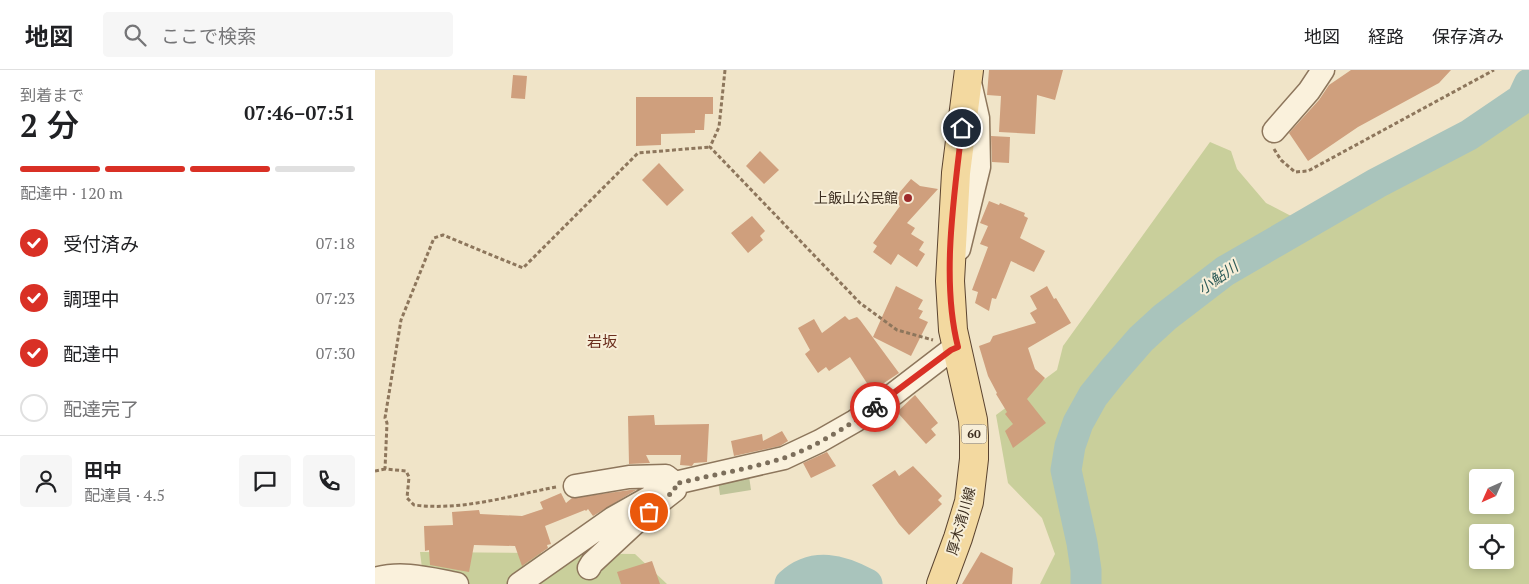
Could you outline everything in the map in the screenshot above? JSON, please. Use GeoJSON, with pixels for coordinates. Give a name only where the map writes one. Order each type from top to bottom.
{"type":"FeatureCollection","features":[{"type":"Feature","properties":{"kind":"main road","name":"厚木清川線"},"geometry":{"type":"LineString","coordinates":[[941,584],[964,520],[973,482],[975,436],[973,420],[954,348],[950,281],[956,173],[969,73]]}},
{"type":"Feature","properties":{"kind":"street"},"geometry":{"type":"LineString","coordinates":[[1273,131],[1309,91],[1323,70]]}},
{"type":"Feature","properties":{"kind":"street"},"geometry":{"type":"LineString","coordinates":[[519,584],[613,518],[675,484],[784,458],[798,452],[855,421],[954,348]]}},
{"type":"Feature","properties":{"kind":"street"},"geometry":{"type":"LineString","coordinates":[[575,486],[629,477],[666,476],[675,484],[675,490],[592,563],[589,568]]}},
{"type":"Feature","properties":{"kind":"street"},"geometry":{"type":"LineString","coordinates":[[378,581],[389,575],[401,575],[457,584]]}},
{"type":"Feature","properties":{"kind":"path"},"geometry":{"type":"LineString","coordinates":[[710,146],[719,127],[725,70]]}},
{"type":"Feature","properties":{"kind":"path"},"geometry":{"type":"LineString","coordinates":[[1273,131],[1272,145],[1281,160],[1295,172],[1308,171],[1494,70]]}},
{"type":"Feature","properties":{"kind":"path"},"geometry":{"type":"LineString","coordinates":[[710,146],[859,303],[897,330],[954,348]]}},
{"type":"Feature","properties":{"kind":"path"},"geometry":{"type":"LineString","coordinates":[[385,469],[387,423],[385,418],[401,320],[434,238],[443,235],[523,268],[638,153],[710,146]]}},
{"type":"Feature","properties":{"kind":"path"},"geometry":{"type":"LineString","coordinates":[[375,471],[385,469],[406,471],[409,477],[407,498],[414,505],[435,508],[459,506],[570,484],[575,486]]}},
{"type":"Feature","properties":{"kind":"green space"},"geometry":{"type":"Polygon","coordinates":[[[1529,95],[1529,584],[1040,584],[1055,554],[1042,518],[1008,483],[996,415],[1057,370],[1063,346],[1210,142],[1231,151],[1237,169],[1266,203],[1293,217],[1362,178],[1405,176],[1461,145],[1529,95]]]}},
{"type":"Feature","properties":{"kind":"green space"},"geometry":{"type":"Polygon","coordinates":[[[749,476],[751,490],[720,495],[718,481],[749,476]]]}},
{"type":"Feature","properties":{"kind":"green space"},"geometry":{"type":"Polygon","coordinates":[[[420,552],[635,554],[667,584],[424,584],[420,552]]]}},
{"type":"Feature","properties":{"kind":"building"},"geometry":{"type":"Polygon","coordinates":[[[989,70],[1063,70],[1055,100],[1037,95],[1035,134],[999,132],[1001,96],[987,95],[989,70]]]}},
{"type":"Feature","properties":{"kind":"building"},"geometry":{"type":"Polygon","coordinates":[[[1351,70],[1451,70],[1439,83],[1358,127],[1308,161],[1289,133],[1319,100],[1329,85],[1351,70]]]}},
{"type":"Feature","properties":{"kind":"building"},"geometry":{"type":"Polygon","coordinates":[[[513,75],[527,76],[525,99],[511,98],[513,75]]]}},
{"type":"Feature","properties":{"kind":"building"},"geometry":{"type":"Polygon","coordinates":[[[636,97],[713,97],[713,114],[705,114],[704,130],[695,130],[695,133],[661,134],[661,145],[636,146],[636,97]]]}},
{"type":"Feature","properties":{"kind":"building"},"geometry":{"type":"Polygon","coordinates":[[[991,136],[1010,137],[1009,163],[992,162],[991,136]]]}},
{"type":"Feature","properties":{"kind":"building"},"geometry":{"type":"Polygon","coordinates":[[[760,151],[779,170],[764,184],[746,166],[760,151]]]}},
{"type":"Feature","properties":{"kind":"building"},"geometry":{"type":"Polygon","coordinates":[[[659,163],[684,190],[667,206],[642,180],[659,163]]]}},
{"type":"Feature","properties":{"kind":"building"},"geometry":{"type":"Polygon","coordinates":[[[911,179],[920,186],[938,189],[907,223],[915,228],[911,234],[924,242],[919,250],[925,254],[917,267],[898,254],[891,265],[873,252],[877,246],[873,243],[900,206],[893,200],[911,179]]]}},
{"type":"Feature","properties":{"kind":"building"},"geometry":{"type":"Polygon","coordinates":[[[989,201],[999,205],[1000,203],[1025,213],[1024,216],[1028,218],[1020,238],[1045,251],[1034,272],[1011,261],[996,299],[992,298],[989,311],[975,303],[978,292],[972,290],[988,247],[980,244],[988,226],[980,223],[989,201]]]}},
{"type":"Feature","properties":{"kind":"building"},"geometry":{"type":"Polygon","coordinates":[[[752,216],[765,231],[760,236],[763,240],[748,253],[731,233],[752,216]]]}},
{"type":"Feature","properties":{"kind":"building"},"geometry":{"type":"Polygon","coordinates":[[[896,286],[923,300],[918,309],[923,311],[919,318],[928,322],[911,356],[873,337],[896,286]]]}},
{"type":"Feature","properties":{"kind":"building"},"geometry":{"type":"Polygon","coordinates":[[[1047,286],[1071,323],[1028,348],[1035,369],[1045,378],[1027,399],[1046,423],[1013,448],[1005,431],[1013,424],[1005,414],[1007,412],[988,376],[979,346],[990,342],[993,336],[1036,323],[1030,313],[1037,309],[1030,296],[1047,286]]]}},
{"type":"Feature","properties":{"kind":"building"},"geometry":{"type":"Polygon","coordinates":[[[845,316],[849,320],[857,317],[860,320],[899,373],[872,391],[850,357],[829,371],[826,367],[818,373],[805,354],[810,350],[798,328],[814,319],[822,333],[845,316]]]}},
{"type":"Feature","properties":{"kind":"building"},"geometry":{"type":"Polygon","coordinates":[[[915,395],[938,423],[931,429],[936,435],[926,444],[897,412],[915,395]]]}},
{"type":"Feature","properties":{"kind":"building"},"geometry":{"type":"Polygon","coordinates":[[[654,415],[655,425],[709,424],[707,462],[694,463],[692,466],[680,465],[681,455],[646,455],[650,463],[629,464],[628,416],[654,415]]]}},
{"type":"Feature","properties":{"kind":"building"},"geometry":{"type":"Polygon","coordinates":[[[782,431],[788,441],[780,446],[734,456],[731,441],[762,434],[763,441],[782,431]]]}},
{"type":"Feature","properties":{"kind":"building"},"geometry":{"type":"Polygon","coordinates":[[[827,452],[836,466],[811,478],[803,463],[827,452]]]}},
{"type":"Feature","properties":{"kind":"building"},"geometry":{"type":"Polygon","coordinates":[[[913,466],[942,496],[938,500],[942,504],[909,535],[872,485],[895,470],[899,476],[913,466]]]}},
{"type":"Feature","properties":{"kind":"building"},"geometry":{"type":"Polygon","coordinates":[[[636,490],[593,516],[588,509],[545,526],[551,544],[547,545],[548,548],[522,566],[515,546],[474,545],[469,572],[430,565],[429,550],[425,551],[424,526],[453,525],[452,512],[479,510],[480,514],[522,516],[543,509],[540,502],[561,493],[566,503],[572,498],[636,490]]]}},
{"type":"Feature","properties":{"kind":"building"},"geometry":{"type":"Polygon","coordinates":[[[981,552],[1013,568],[1012,584],[962,584],[981,552]]]}},
{"type":"Feature","properties":{"kind":"building"},"geometry":{"type":"Polygon","coordinates":[[[652,561],[660,584],[621,584],[617,572],[652,561]]]}},
{"type":"Feature","properties":{"kind":"waterway","name":"小鮎川"},"geometry":{"type":"LineString","coordinates":[[1086,584],[1082,543],[1066,470],[1070,446],[1078,423],[1093,396],[1141,339],[1165,317],[1225,271],[1377,183],[1469,135],[1522,99],[1529,84]]}},
{"type":"Feature","properties":{"kind":"waterway","name":"小鮎川"},"geometry":{"type":"LineString","coordinates":[[790,584],[799,577],[809,573],[828,570],[847,575],[867,584]]}},
{"type":"Feature","properties":{"kind":"way so far"},"geometry":{"type":"LineString","coordinates":[[649,512],[675,490],[675,484],[784,458],[820,441],[875,407]]}},
{"type":"Feature","properties":{"kind":"place","name":"上飯山公民館"},"geometry":{"type":"Point","coordinates":[908,198]}},
{"type":"Feature","properties":{"kind":"district","name":"岩坂"},"geometry":{"type":"Point","coordinates":[602,342]}},
{"type":"Feature","properties":{"kind":"route"},"geometry":{"type":"LineString","coordinates":[[875,407],[951,350],[958,347],[953,330],[950,281],[956,173],[962,128]]}}]}
